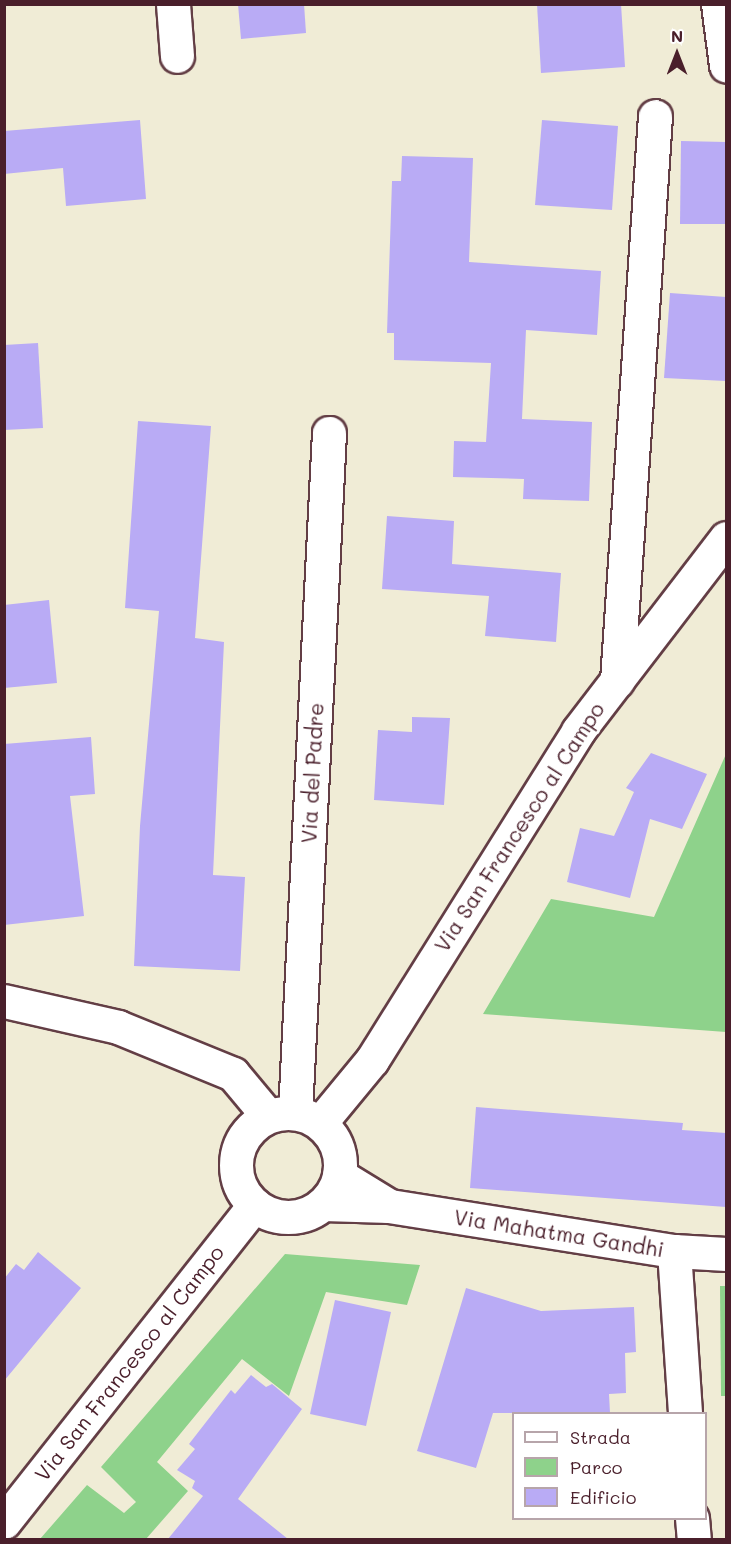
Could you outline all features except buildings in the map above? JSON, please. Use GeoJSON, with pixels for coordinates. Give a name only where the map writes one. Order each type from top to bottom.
{"type":"FeatureCollection","features":[{"type":"Feature","properties":{"kind":"street"},"geometry":{"type":"LineString","coordinates":[[173,4],[177,56]]}},
{"type":"Feature","properties":{"kind":"street"},"geometry":{"type":"LineString","coordinates":[[718,4],[726,65]]}},
{"type":"Feature","properties":{"kind":"street"},"geometry":{"type":"LineString","coordinates":[[617,681],[655,116]]}},
{"type":"Feature","properties":{"kind":"street","name":"Via del Padre"},"geometry":{"type":"LineString","coordinates":[[295,1117],[329,433]]}},
{"type":"Feature","properties":{"kind":"street","name":"Via San Francesco al Campo"},"geometry":{"type":"LineString","coordinates":[[295,1117],[372,1060],[435,953],[578,731],[726,538]]}},
{"type":"Feature","properties":{"kind":"street"},"geometry":{"type":"LineString","coordinates":[[4,1001],[118,1027],[233,1074],[337,1146],[339,1175],[323,1204],[311,1212],[281,1216],[254,1205],[243,1191],[236,1156],[242,1139],[253,1126],[295,1117]]}},
{"type":"Feature","properties":{"kind":"street","name":"Via Mahatma Gandhi"},"geometry":{"type":"LineString","coordinates":[[339,1175],[389,1206]]}},
{"type":"Feature","properties":{"kind":"street","name":"Via Mahatma Gandhi"},"geometry":{"type":"LineString","coordinates":[[323,1204],[389,1206],[674,1251],[685,1412]]}},
{"type":"Feature","properties":{"kind":"street","name":"Via San Francesco al Campo"},"geometry":{"type":"LineString","coordinates":[[4,1522],[254,1205]]}},
{"type":"Feature","properties":{"kind":"street"},"geometry":{"type":"LineString","coordinates":[[674,1251],[726,1254]]}},
{"type":"Feature","properties":{"kind":"street"},"geometry":{"type":"LineString","coordinates":[[692,1520],[694,1539]]}},
{"type":"Feature","properties":{"kind":"green space"},"geometry":{"type":"Polygon","coordinates":[[[726,754],[726,1032],[483,1014],[551,899],[654,917],[726,754]]]}},
{"type":"Feature","properties":{"kind":"green space"},"geometry":{"type":"Polygon","coordinates":[[[285,1254],[420,1265],[407,1305],[326,1292],[289,1396],[242,1359],[157,1462],[188,1491],[146,1539],[40,1539],[87,1485],[124,1513],[136,1502],[101,1467],[285,1254]]]}},
{"type":"Feature","properties":{"kind":"green space"},"geometry":{"type":"Polygon","coordinates":[[[720,1286],[726,1286],[726,1396],[721,1396],[720,1286]]]}}]}
